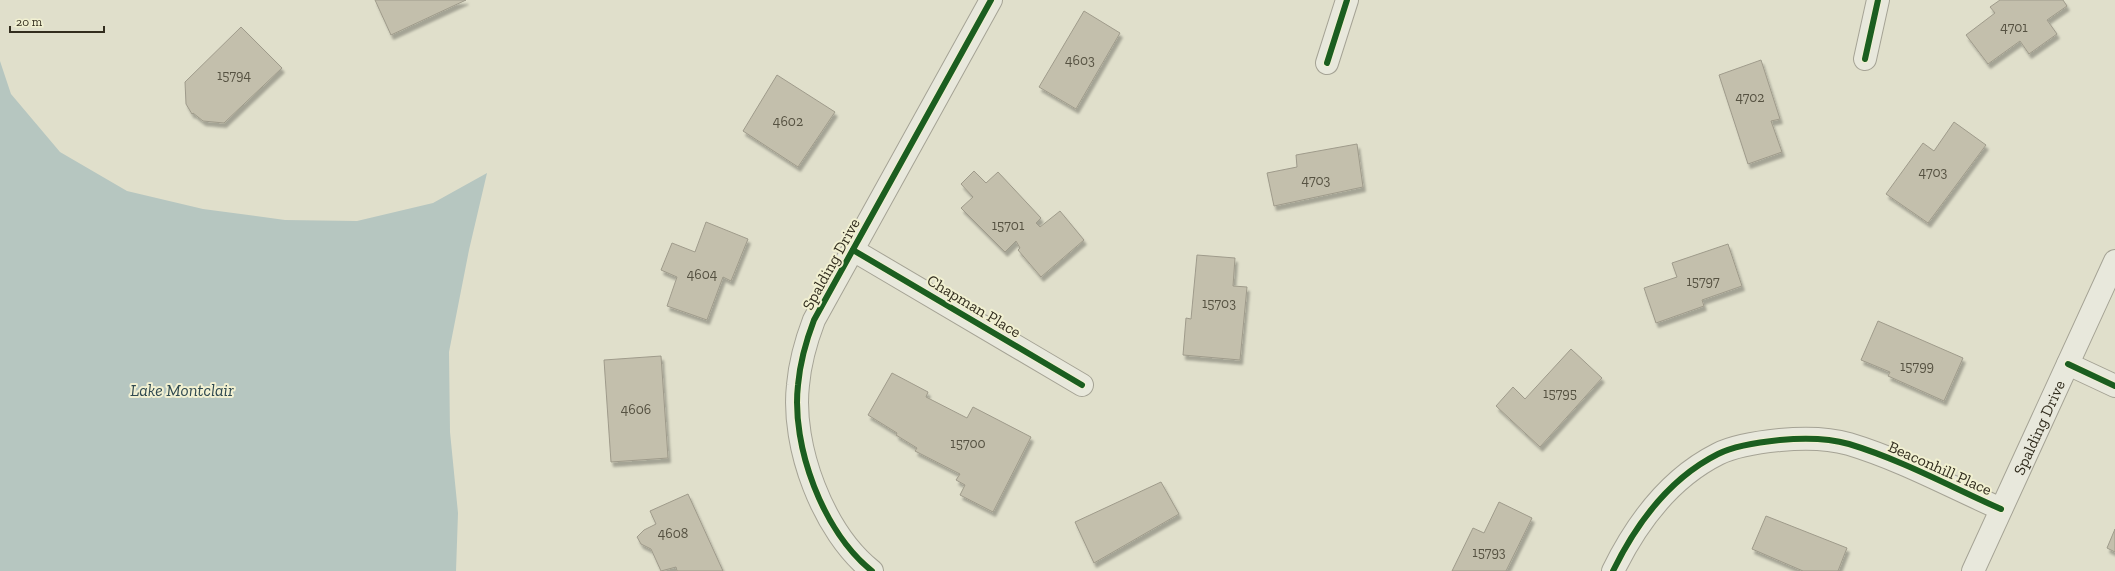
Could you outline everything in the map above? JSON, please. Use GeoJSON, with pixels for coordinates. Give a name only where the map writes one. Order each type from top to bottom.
{"type":"FeatureCollection","features":[{"type":"Feature","properties":{"kind":"street","name":"Spalding Drive"},"geometry":{"type":"LineString","coordinates":[[872,571],[841,538],[821,505],[810,476],[799,432],[797,386],[804,349],[814,320],[991,0]]}},
{"type":"Feature","properties":{"kind":"street"},"geometry":{"type":"LineString","coordinates":[[1327,63],[1347,0]]}},
{"type":"Feature","properties":{"kind":"street"},"geometry":{"type":"LineString","coordinates":[[1865,59],[1878,0]]}},
{"type":"Feature","properties":{"kind":"street","name":"Chapman Place"},"geometry":{"type":"LineString","coordinates":[[853,250],[1082,385]]}},
{"type":"Feature","properties":{"kind":"street","name":"Spalding Drive"},"geometry":{"type":"LineString","coordinates":[[1973,571],[2115,261]]}},
{"type":"Feature","properties":{"kind":"street"},"geometry":{"type":"LineString","coordinates":[[2068,364],[2115,386]]}},
{"type":"Feature","properties":{"kind":"street","name":"Beaconhill Place"},"geometry":{"type":"LineString","coordinates":[[1613,571],[1634,532],[1660,499],[1691,471],[1719,454],[1758,442],[1798,438],[1847,444],[1885,457],[2001,510]]}},
{"type":"Feature","properties":{"kind":"water","name":"Lake Montclair"},"geometry":{"type":"Polygon","coordinates":[[[0,61],[11,94],[60,152],[127,191],[203,209],[285,220],[357,221],[433,203],[487,173],[469,250],[449,352],[450,432],[458,513],[456,571],[0,571],[0,61]]]}},
{"type":"Feature","properties":{"kind":"building"},"geometry":{"type":"Polygon","coordinates":[[[375,0],[466,0],[391,35],[375,0]]]}},
{"type":"Feature","properties":{"kind":"building"},"geometry":{"type":"Polygon","coordinates":[[[2000,0],[2063,0],[2067,6],[2047,20],[2057,34],[2029,54],[2020,41],[1988,64],[1966,35],[1995,13],[1990,7],[2000,0]]]}},
{"type":"Feature","properties":{"kind":"building"},"geometry":{"type":"Polygon","coordinates":[[[1084,11],[1120,33],[1076,109],[1039,87],[1084,11]]]}},
{"type":"Feature","properties":{"kind":"building"},"geometry":{"type":"Polygon","coordinates":[[[241,27],[282,68],[224,123],[203,121],[193,113],[192,114],[186,104],[185,82],[241,27]]]}},
{"type":"Feature","properties":{"kind":"building"},"geometry":{"type":"Polygon","coordinates":[[[1761,60],[1780,119],[1771,121],[1782,152],[1748,164],[1719,75],[1761,60]]]}},
{"type":"Feature","properties":{"kind":"building"},"geometry":{"type":"Polygon","coordinates":[[[777,75],[835,112],[798,167],[743,131],[777,75]]]}},
{"type":"Feature","properties":{"kind":"building"},"geometry":{"type":"Polygon","coordinates":[[[1954,122],[1986,145],[1928,223],[1886,194],[1923,143],[1934,151],[1954,122]]]}},
{"type":"Feature","properties":{"kind":"building"},"geometry":{"type":"Polygon","coordinates":[[[1357,144],[1363,187],[1274,206],[1267,173],[1297,167],[1296,155],[1357,144]]]}},
{"type":"Feature","properties":{"kind":"building"},"geometry":{"type":"Polygon","coordinates":[[[974,171],[986,183],[998,172],[1041,218],[1036,223],[1040,227],[1060,211],[1084,240],[1041,277],[1018,250],[1020,248],[1016,241],[1005,252],[961,208],[973,197],[961,184],[974,171]]]}},
{"type":"Feature","properties":{"kind":"building"},"geometry":{"type":"Polygon","coordinates":[[[706,222],[748,239],[731,281],[723,277],[707,320],[667,306],[677,277],[661,270],[672,243],[695,252],[706,222]]]}},
{"type":"Feature","properties":{"kind":"building"},"geometry":{"type":"Polygon","coordinates":[[[1728,244],[1742,286],[1702,300],[1704,306],[1656,323],[1644,288],[1677,277],[1672,263],[1728,244]]]}},
{"type":"Feature","properties":{"kind":"building"},"geometry":{"type":"Polygon","coordinates":[[[1197,255],[1235,258],[1233,286],[1247,287],[1240,360],[1183,355],[1186,318],[1191,319],[1197,255]]]}},
{"type":"Feature","properties":{"kind":"building"},"geometry":{"type":"Polygon","coordinates":[[[1878,321],[1963,358],[1944,401],[1888,376],[1890,372],[1861,360],[1878,321]]]}},
{"type":"Feature","properties":{"kind":"building"},"geometry":{"type":"Polygon","coordinates":[[[1571,349],[1602,378],[1540,447],[1496,406],[1513,387],[1525,399],[1571,349]]]}},
{"type":"Feature","properties":{"kind":"building"},"geometry":{"type":"Polygon","coordinates":[[[661,356],[668,458],[611,462],[604,360],[661,356]]]}},
{"type":"Feature","properties":{"kind":"building"},"geometry":{"type":"Polygon","coordinates":[[[892,373],[928,392],[926,397],[967,418],[973,407],[1031,437],[993,512],[960,495],[965,485],[956,480],[960,474],[915,451],[917,448],[896,435],[897,433],[868,415],[892,373]]]}},
{"type":"Feature","properties":{"kind":"building"},"geometry":{"type":"Polygon","coordinates":[[[1161,482],[1179,514],[1094,563],[1075,522],[1161,482]]]}},
{"type":"Feature","properties":{"kind":"building"},"geometry":{"type":"Polygon","coordinates":[[[688,494],[723,571],[677,571],[676,567],[661,571],[651,549],[641,544],[637,537],[644,530],[656,524],[650,511],[688,494]]]}},
{"type":"Feature","properties":{"kind":"building"},"geometry":{"type":"Polygon","coordinates":[[[1499,502],[1532,518],[1506,571],[1452,571],[1473,528],[1484,533],[1499,502]]]}},
{"type":"Feature","properties":{"kind":"building"},"geometry":{"type":"Polygon","coordinates":[[[1766,516],[1847,548],[1838,571],[1803,571],[1752,549],[1766,516]]]}},
{"type":"Feature","properties":{"kind":"building"},"geometry":{"type":"Polygon","coordinates":[[[2115,529],[2115,552],[2107,548],[2115,529]]]}},
{"type":"Feature","properties":{"kind":"cycle path"},"geometry":{"type":"LineString","coordinates":[[872,571],[854,554],[839,534],[825,511],[805,460],[797,409],[798,385],[802,360],[814,320],[991,0]]}},
{"type":"Feature","properties":{"kind":"cycle path"},"geometry":{"type":"LineString","coordinates":[[1327,63],[1347,0]]}},
{"type":"Feature","properties":{"kind":"cycle path"},"geometry":{"type":"LineString","coordinates":[[1865,59],[1878,0]]}},
{"type":"Feature","properties":{"kind":"cycle path"},"geometry":{"type":"LineString","coordinates":[[853,250],[1082,385]]}},
{"type":"Feature","properties":{"kind":"cycle path"},"geometry":{"type":"LineString","coordinates":[[2068,364],[2115,386]]}},
{"type":"Feature","properties":{"kind":"cycle path"},"geometry":{"type":"LineString","coordinates":[[1613,571],[1632,536],[1656,504],[1670,489],[1701,464],[1718,454],[1732,448],[1756,443],[1806,439],[1849,444],[1869,450],[1907,466],[2001,509]]}}]}
